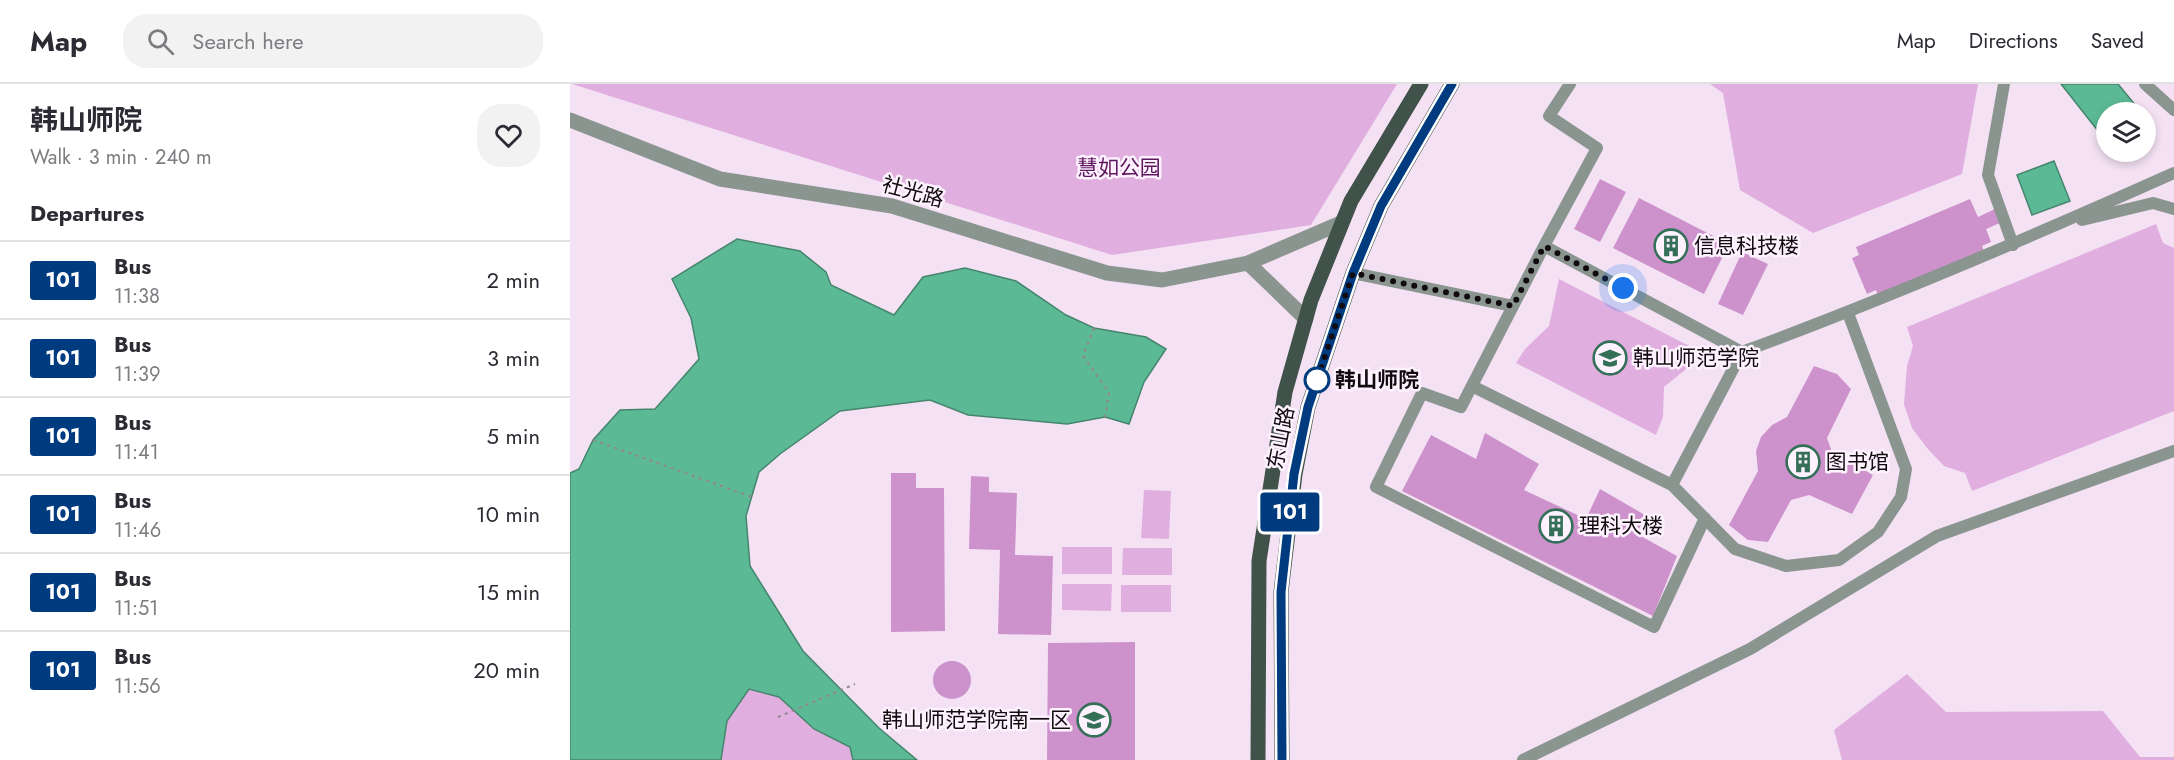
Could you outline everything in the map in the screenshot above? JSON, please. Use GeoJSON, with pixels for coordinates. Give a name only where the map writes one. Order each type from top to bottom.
{"type":"FeatureCollection","features":[{"type":"Feature","properties":{"kind":"main road","name":"东山路"},"geometry":{"type":"LineString","coordinates":[[1257,760],[1260,561],[1285,392],[1311,300],[1341,223],[1351,201],[1421,84]]}},
{"type":"Feature","properties":{"kind":"main road","name":"东山路"},"geometry":{"type":"LineString","coordinates":[[1282,760],[1281,592],[1294,474],[1308,407],[1353,273],[1381,206],[1452,84]]}},
{"type":"Feature","properties":{"kind":"street"},"geometry":{"type":"LineString","coordinates":[[1570,84],[1549,116],[1598,148],[1544,246],[1461,407],[1422,393],[1376,487],[1654,627],[1705,518]]}},
{"type":"Feature","properties":{"kind":"street"},"geometry":{"type":"LineString","coordinates":[[2004,84],[1988,175],[2013,245]]}},
{"type":"Feature","properties":{"kind":"street"},"geometry":{"type":"LineString","coordinates":[[2145,84],[2174,110]]}},
{"type":"Feature","properties":{"kind":"street","name":"社光路"},"geometry":{"type":"LineString","coordinates":[[570,120],[720,179],[892,206],[1107,273],[1162,280],[1248,263],[1341,223]]}},
{"type":"Feature","properties":{"kind":"street"},"geometry":{"type":"LineString","coordinates":[[1672,485],[1742,352],[1848,314],[2013,245],[2174,173]]}},
{"type":"Feature","properties":{"kind":"street"},"geometry":{"type":"LineString","coordinates":[[2052,228],[2153,203],[2174,209]]}},
{"type":"Feature","properties":{"kind":"street"},"geometry":{"type":"LineString","coordinates":[[1544,246],[1742,352]]}},
{"type":"Feature","properties":{"kind":"street"},"geometry":{"type":"LineString","coordinates":[[1248,263],[1305,319]]}},
{"type":"Feature","properties":{"kind":"street"},"geometry":{"type":"LineString","coordinates":[[1353,273],[1513,306]]}},
{"type":"Feature","properties":{"kind":"street"},"geometry":{"type":"LineString","coordinates":[[1472,386],[1672,485],[1735,549],[1786,566],[1839,560],[1878,532],[1901,497],[1906,469],[1848,314]]}},
{"type":"Feature","properties":{"kind":"street"},"geometry":{"type":"LineString","coordinates":[[1523,760],[1750,649],[1937,536],[2174,451]]}},
{"type":"Feature","properties":{"kind":"path"},"geometry":{"type":"LineString","coordinates":[[1094,328],[1083,356],[1108,392],[1105,417]]}},
{"type":"Feature","properties":{"kind":"path"},"geometry":{"type":"LineString","coordinates":[[592,440],[752,496]]}},
{"type":"Feature","properties":{"kind":"path"},"geometry":{"type":"LineString","coordinates":[[778,717],[855,684]]}},
{"type":"Feature","properties":{"kind":"green space","name":"慧如公园"},"geometry":{"type":"Polygon","coordinates":[[[572,84],[1397,84],[1311,225],[1112,255],[572,84]]]}},
{"type":"Feature","properties":{"kind":"green space"},"geometry":{"type":"Polygon","coordinates":[[[1710,84],[1978,84],[1962,174],[1813,233],[1740,190],[1723,93],[1710,84]]]}},
{"type":"Feature","properties":{"kind":"green space"},"geometry":{"type":"Polygon","coordinates":[[[2156,224],[2163,243],[2174,248],[2174,411],[1972,491],[1965,473],[1944,466],[1912,428],[1904,404],[1907,366],[1913,346],[1907,327],[2156,224]]]}},
{"type":"Feature","properties":{"kind":"green space"},"geometry":{"type":"Polygon","coordinates":[[[1559,279],[1699,351],[1691,365],[1664,387],[1663,417],[1656,435],[1516,363],[1525,349],[1549,326],[1559,279]]]}},
{"type":"Feature","properties":{"kind":"green space"},"geometry":{"type":"Polygon","coordinates":[[[1144,490],[1171,491],[1169,539],[1141,538],[1144,490]]]}},
{"type":"Feature","properties":{"kind":"green space"},"geometry":{"type":"Polygon","coordinates":[[[1062,547],[1112,547],[1112,574],[1062,574],[1062,547]]]}},
{"type":"Feature","properties":{"kind":"green space"},"geometry":{"type":"Polygon","coordinates":[[[1123,548],[1172,548],[1172,575],[1122,575],[1123,548]]]}},
{"type":"Feature","properties":{"kind":"green space"},"geometry":{"type":"Polygon","coordinates":[[[1062,584],[1112,584],[1111,611],[1062,610],[1062,584]]]}},
{"type":"Feature","properties":{"kind":"green space"},"geometry":{"type":"Polygon","coordinates":[[[1121,585],[1171,585],[1171,612],[1121,612],[1121,585]]]}},
{"type":"Feature","properties":{"kind":"green space"},"geometry":{"type":"Polygon","coordinates":[[[1907,674],[1946,712],[2103,711],[2140,757],[2174,757],[2174,760],[1842,760],[1834,730],[1907,674]]]}},
{"type":"Feature","properties":{"kind":"green space"},"geometry":{"type":"Polygon","coordinates":[[[748,688],[779,697],[814,729],[850,747],[853,760],[721,760],[727,721],[748,688]]]}},
{"type":"Feature","properties":{"kind":"shaded area"},"geometry":{"type":"Polygon","coordinates":[[[2061,84],[2118,84],[2133,102],[2096,102],[2096,128],[2061,84]]]}},
{"type":"Feature","properties":{"kind":"shaded area"},"geometry":{"type":"Polygon","coordinates":[[[2054,161],[2070,201],[2032,215],[2017,175],[2054,161]]]}},
{"type":"Feature","properties":{"kind":"shaded area"},"geometry":{"type":"Polygon","coordinates":[[[737,239],[800,251],[826,272],[831,285],[894,315],[923,277],[965,268],[1016,281],[1066,315],[1094,328],[1146,337],[1166,349],[1144,382],[1129,424],[1105,417],[1067,424],[968,415],[930,400],[840,411],[759,472],[746,516],[750,566],[803,651],[879,728],[917,760],[853,760],[850,747],[814,729],[779,697],[749,689],[727,721],[721,760],[570,760],[570,473],[579,469],[593,440],[620,410],[655,409],[699,359],[691,318],[672,279],[737,239]]]}},
{"type":"Feature","properties":{"kind":"building"},"geometry":{"type":"Polygon","coordinates":[[[1600,179],[1626,192],[1600,242],[1574,229],[1600,179]]]}},
{"type":"Feature","properties":{"kind":"building","name":"信息科技楼"},"geometry":{"type":"Polygon","coordinates":[[[1639,198],[1729,244],[1704,294],[1613,248],[1639,198]]]}},
{"type":"Feature","properties":{"kind":"building"},"geometry":{"type":"Polygon","coordinates":[[[1970,199],[1978,217],[1995,209],[2000,223],[1986,229],[1991,242],[1982,246],[1984,251],[1878,295],[1876,290],[1867,294],[1852,258],[1859,255],[1856,247],[1970,199]]]}},
{"type":"Feature","properties":{"kind":"building"},"geometry":{"type":"Polygon","coordinates":[[[1742,252],[1768,264],[1743,315],[1718,304],[1742,252]]]}},
{"type":"Feature","properties":{"kind":"building","name":"图书馆"},"geometry":{"type":"Polygon","coordinates":[[[1814,366],[1837,374],[1851,389],[1827,438],[1832,452],[1873,475],[1852,514],[1809,495],[1791,500],[1768,542],[1748,540],[1729,525],[1758,471],[1756,451],[1761,437],[1772,425],[1787,417],[1814,366]]]}},
{"type":"Feature","properties":{"kind":"building","name":"理科大楼"},"geometry":{"type":"Polygon","coordinates":[[[1485,433],[1539,464],[1524,490],[1586,519],[1600,489],[1645,515],[1637,534],[1677,556],[1653,616],[1402,491],[1431,435],[1476,459],[1485,433]]]}},
{"type":"Feature","properties":{"kind":"building"},"geometry":{"type":"Polygon","coordinates":[[[891,473],[916,473],[916,488],[944,488],[945,631],[891,632],[891,473]]]}},
{"type":"Feature","properties":{"kind":"building"},"geometry":{"type":"Polygon","coordinates":[[[971,476],[989,477],[989,492],[1017,493],[1015,555],[1053,556],[1051,635],[998,634],[1000,550],[969,549],[971,476]]]}},
{"type":"Feature","properties":{"kind":"building"},"geometry":{"type":"Polygon","coordinates":[[[1135,642],[1135,760],[1047,760],[1048,643],[1135,642]]]}},
{"type":"Feature","properties":{"kind":"building"},"geometry":{"type":"Polygon","coordinates":[[[952,661],[966,666],[971,680],[966,694],[952,699],[938,694],[933,680],[938,666],[952,661]]]}},
{"type":"Feature","properties":{"kind":"bus line","name":"101"},"geometry":{"type":"LineString","coordinates":[[1282,760],[1281,592],[1294,474],[1308,407],[1353,273],[1381,206],[1452,84]]}},
{"type":"Feature","properties":{"kind":"place","name":"信息科技楼"},"geometry":{"type":"Point","coordinates":[1671,246]}},
{"type":"Feature","properties":{"kind":"place","name":"韩山师范学院"},"geometry":{"type":"Point","coordinates":[1610,358]}},
{"type":"Feature","properties":{"kind":"place","name":"韩山师院"},"geometry":{"type":"Point","coordinates":[1317,380]}},
{"type":"Feature","properties":{"kind":"place","name":"图书馆"},"geometry":{"type":"Point","coordinates":[1803,462]}},
{"type":"Feature","properties":{"kind":"place","name":"理科大楼"},"geometry":{"type":"Point","coordinates":[1556,526]}},
{"type":"Feature","properties":{"kind":"place","name":"韩山师范学院南一区"},"geometry":{"type":"Point","coordinates":[1094,720]}},
{"type":"Feature","properties":{"kind":"route"},"geometry":{"type":"LineString","coordinates":[[1317,380],[1314,389],[1353,273],[1513,306],[1544,246],[1623,288]]}}]}
